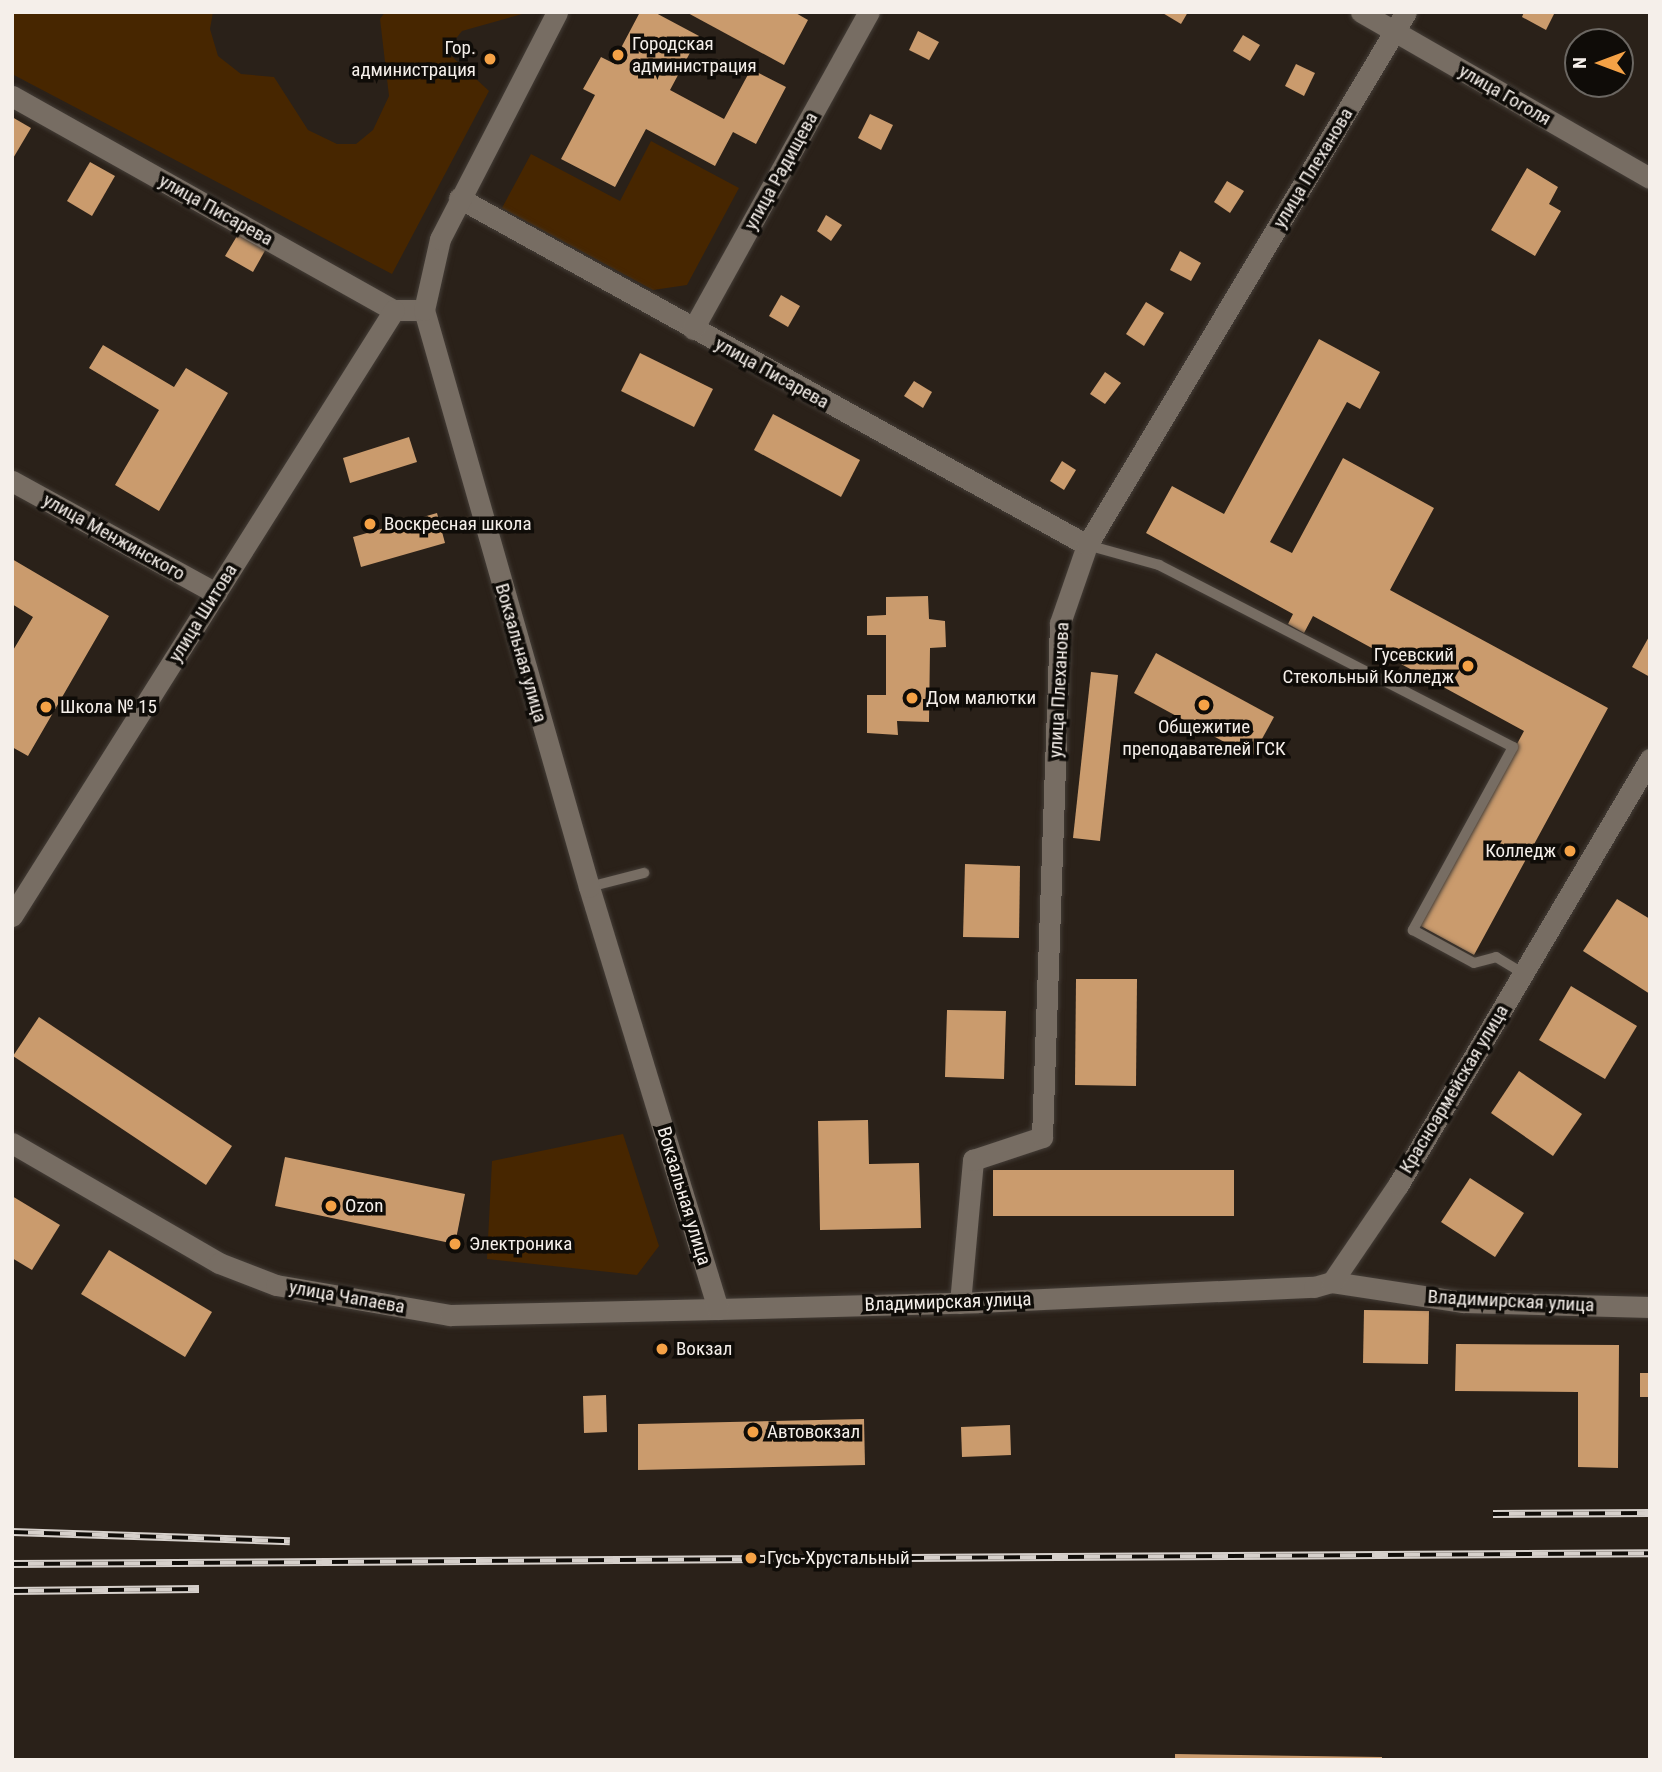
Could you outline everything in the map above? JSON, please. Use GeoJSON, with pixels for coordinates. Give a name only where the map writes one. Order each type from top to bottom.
{"type":"FeatureCollection","features":[{"type":"Feature","properties":{"kind":"street","name":"Вокзальная улица"},"geometry":{"type":"LineString","coordinates":[[557,12],[440,239],[424,310],[589,887],[718,1309]]}},
{"type":"Feature","properties":{"kind":"street","name":"улица Радищева"},"geometry":{"type":"LineString","coordinates":[[693,329],[869,12]]}},
{"type":"Feature","properties":{"kind":"street","name":"улица Гоголя"},"geometry":{"type":"LineString","coordinates":[[1361,12],[1650,178]]}},
{"type":"Feature","properties":{"kind":"street","name":"улица Плеханова"},"geometry":{"type":"LineString","coordinates":[[960,1303],[973,1160],[1042,1137],[1060,623],[1087,545],[1406,12]]}},
{"type":"Feature","properties":{"kind":"street","name":"улица Писарева"},"geometry":{"type":"LineString","coordinates":[[12,96],[394,310],[424,310]]}},
{"type":"Feature","properties":{"kind":"street","name":"улица Писарева"},"geometry":{"type":"LineString","coordinates":[[459,198],[1087,545]]}},
{"type":"Feature","properties":{"kind":"street","name":"улица Шитова"},"geometry":{"type":"LineString","coordinates":[[12,916],[394,310]]}},
{"type":"Feature","properties":{"kind":"street","name":"улица Менжинского"},"geometry":{"type":"LineString","coordinates":[[12,481],[216,593]]}},
{"type":"Feature","properties":{"kind":"street","name":"Красноармейская улица"},"geometry":{"type":"LineString","coordinates":[[1332,1282],[1398,1185],[1650,759]]}},
{"type":"Feature","properties":{"kind":"street","name":"улица Чапаева"},"geometry":{"type":"LineString","coordinates":[[12,1143],[219,1263],[276,1284],[450,1315],[718,1309]]}},
{"type":"Feature","properties":{"kind":"street","name":"Владимирская улица"},"geometry":{"type":"LineString","coordinates":[[718,1309],[960,1303],[1177,1291],[1314,1287],[1332,1282],[1464,1302],[1650,1307]]}},
{"type":"Feature","properties":{"kind":"lane"},"geometry":{"type":"LineString","coordinates":[[1087,545],[1159,565],[1513,747],[1413,930],[1474,963],[1496,957],[1523,973]]}},
{"type":"Feature","properties":{"kind":"lane"},"geometry":{"type":"LineString","coordinates":[[589,887],[644,873]]}},
{"type":"Feature","properties":{"kind":"shaded area"},"geometry":{"type":"Polygon","coordinates":[[[12,12],[213,12],[210,29],[218,56],[241,74],[274,77],[308,130],[337,144],[356,144],[373,130],[389,96],[380,19],[385,12],[529,12],[462,31],[446,51],[489,91],[392,274],[12,74],[12,12]]]}},
{"type":"Feature","properties":{"kind":"shaded area"},"geometry":{"type":"Polygon","coordinates":[[[651,141],[739,188],[687,285],[653,290],[502,208],[531,154],[620,201],[651,141]]]}},
{"type":"Feature","properties":{"kind":"shaded area"},"geometry":{"type":"Polygon","coordinates":[[[623,1134],[659,1246],[637,1275],[487,1259],[492,1161],[623,1134]]]}},
{"type":"Feature","properties":{"kind":"building"},"geometry":{"type":"Polygon","coordinates":[[[640,12],[654,12],[699,36],[670,90],[724,119],[751,69],[786,87],[756,144],[733,132],[715,166],[646,129],[615,187],[561,159],[595,95],[583,89],[601,57],[613,63],[640,12]]]}},
{"type":"Feature","properties":{"kind":"building"},"geometry":{"type":"Polygon","coordinates":[[[686,12],[794,12],[808,20],[784,65],[686,12]]]}},
{"type":"Feature","properties":{"kind":"building"},"geometry":{"type":"Polygon","coordinates":[[[1161,12],[1188,12],[1181,24],[1161,12]]]}},
{"type":"Feature","properties":{"kind":"building"},"geometry":{"type":"Polygon","coordinates":[[[1524,12],[1555,12],[1546,30],[1522,17],[1524,12]]]}},
{"type":"Feature","properties":{"kind":"building"},"geometry":{"type":"Polygon","coordinates":[[[918,31],[939,42],[929,60],[909,50],[918,31]]]}},
{"type":"Feature","properties":{"kind":"building"},"geometry":{"type":"Polygon","coordinates":[[[1243,35],[1260,45],[1250,61],[1233,51],[1243,35]]]}},
{"type":"Feature","properties":{"kind":"building"},"geometry":{"type":"Polygon","coordinates":[[[1296,64],[1315,73],[1304,96],[1285,86],[1296,64]]]}},
{"type":"Feature","properties":{"kind":"building"},"geometry":{"type":"Polygon","coordinates":[[[870,114],[893,125],[881,150],[858,138],[870,114]]]}},
{"type":"Feature","properties":{"kind":"building"},"geometry":{"type":"Polygon","coordinates":[[[12,117],[31,128],[12,160],[12,117]]]}},
{"type":"Feature","properties":{"kind":"building"},"geometry":{"type":"Polygon","coordinates":[[[90,162],[115,176],[92,216],[67,201],[90,162]]]}},
{"type":"Feature","properties":{"kind":"building"},"geometry":{"type":"Polygon","coordinates":[[[1527,168],[1558,187],[1549,204],[1561,211],[1535,256],[1491,230],[1527,168]]]}},
{"type":"Feature","properties":{"kind":"building"},"geometry":{"type":"Polygon","coordinates":[[[1227,181],[1244,191],[1230,213],[1214,202],[1227,181]]]}},
{"type":"Feature","properties":{"kind":"building"},"geometry":{"type":"Polygon","coordinates":[[[826,215],[842,225],[831,241],[817,231],[826,215]]]}},
{"type":"Feature","properties":{"kind":"building"},"geometry":{"type":"Polygon","coordinates":[[[240,231],[267,247],[253,272],[225,256],[240,231]]]}},
{"type":"Feature","properties":{"kind":"building"},"geometry":{"type":"Polygon","coordinates":[[[1180,251],[1201,263],[1191,281],[1170,270],[1180,251]]]}},
{"type":"Feature","properties":{"kind":"building"},"geometry":{"type":"Polygon","coordinates":[[[781,295],[800,306],[788,327],[769,316],[781,295]]]}},
{"type":"Feature","properties":{"kind":"building"},"geometry":{"type":"Polygon","coordinates":[[[1146,302],[1164,313],[1144,346],[1126,334],[1146,302]]]}},
{"type":"Feature","properties":{"kind":"building","name":"Гусевский Стекольный Колледж"},"geometry":{"type":"Polygon","coordinates":[[[1319,339],[1380,372],[1360,409],[1347,402],[1270,542],[1292,553],[1343,458],[1434,508],[1390,590],[1608,708],[1474,955],[1419,925],[1524,731],[1313,616],[1304,633],[1288,624],[1293,614],[1146,533],[1172,486],[1224,514],[1319,339]]]}},
{"type":"Feature","properties":{"kind":"building"},"geometry":{"type":"Polygon","coordinates":[[[103,345],[174,387],[186,368],[228,393],[159,511],[115,485],[159,410],[89,368],[103,345]]]}},
{"type":"Feature","properties":{"kind":"building"},"geometry":{"type":"Polygon","coordinates":[[[640,353],[713,389],[694,427],[621,391],[640,353]]]}},
{"type":"Feature","properties":{"kind":"building"},"geometry":{"type":"Polygon","coordinates":[[[1105,372],[1121,383],[1105,404],[1090,394],[1105,372]]]}},
{"type":"Feature","properties":{"kind":"building"},"geometry":{"type":"Polygon","coordinates":[[[914,381],[932,392],[923,408],[904,396],[914,381]]]}},
{"type":"Feature","properties":{"kind":"building"},"geometry":{"type":"Polygon","coordinates":[[[773,414],[860,460],[841,497],[754,450],[773,414]]]}},
{"type":"Feature","properties":{"kind":"building"},"geometry":{"type":"Polygon","coordinates":[[[409,437],[417,462],[350,483],[343,458],[409,437]]]}},
{"type":"Feature","properties":{"kind":"building"},"geometry":{"type":"Polygon","coordinates":[[[1062,461],[1076,470],[1064,490],[1050,481],[1062,461]]]}},
{"type":"Feature","properties":{"kind":"building"},"geometry":{"type":"Polygon","coordinates":[[[437,513],[445,543],[361,567],[353,537],[437,513]]]}},
{"type":"Feature","properties":{"kind":"building"},"geometry":{"type":"Polygon","coordinates":[[[12,559],[109,616],[28,756],[12,747],[12,652],[33,617],[12,604],[12,559]]]}},
{"type":"Feature","properties":{"kind":"building"},"geometry":{"type":"Polygon","coordinates":[[[928,596],[929,619],[945,621],[946,647],[930,648],[929,722],[897,721],[898,735],[867,733],[867,695],[886,695],[886,635],[867,635],[867,616],[886,615],[886,597],[928,596]]]}},
{"type":"Feature","properties":{"kind":"building"},"geometry":{"type":"Polygon","coordinates":[[[1650,635],[1650,677],[1632,667],[1650,635]]]}},
{"type":"Feature","properties":{"kind":"building","name":"Общежитие преподавателей ГСК"},"geometry":{"type":"Polygon","coordinates":[[[1156,653],[1274,717],[1252,757],[1134,693],[1156,653]]]}},
{"type":"Feature","properties":{"kind":"building"},"geometry":{"type":"Polygon","coordinates":[[[1091,672],[1118,675],[1100,841],[1073,838],[1091,672]]]}},
{"type":"Feature","properties":{"kind":"building"},"geometry":{"type":"Polygon","coordinates":[[[965,864],[1020,866],[1019,938],[963,937],[965,864]]]}},
{"type":"Feature","properties":{"kind":"building"},"geometry":{"type":"Polygon","coordinates":[[[1617,899],[1650,919],[1650,994],[1583,951],[1617,899]]]}},
{"type":"Feature","properties":{"kind":"building"},"geometry":{"type":"Polygon","coordinates":[[[1076,979],[1137,979],[1136,1086],[1075,1085],[1076,979]]]}},
{"type":"Feature","properties":{"kind":"building"},"geometry":{"type":"Polygon","coordinates":[[[1571,986],[1637,1026],[1605,1079],[1539,1040],[1571,986]]]}},
{"type":"Feature","properties":{"kind":"building"},"geometry":{"type":"Polygon","coordinates":[[[947,1010],[1006,1011],[1004,1079],[945,1077],[947,1010]]]}},
{"type":"Feature","properties":{"kind":"building"},"geometry":{"type":"Polygon","coordinates":[[[39,1017],[232,1146],[206,1185],[13,1056],[39,1017]]]}},
{"type":"Feature","properties":{"kind":"building"},"geometry":{"type":"Polygon","coordinates":[[[1519,1071],[1582,1114],[1553,1156],[1491,1113],[1519,1071]]]}},
{"type":"Feature","properties":{"kind":"building"},"geometry":{"type":"Polygon","coordinates":[[[868,1120],[869,1164],[919,1163],[921,1228],[820,1230],[818,1121],[868,1120]]]}},
{"type":"Feature","properties":{"kind":"building"},"geometry":{"type":"Polygon","coordinates":[[[285,1157],[465,1194],[455,1244],[275,1206],[285,1157]]]}},
{"type":"Feature","properties":{"kind":"building"},"geometry":{"type":"Polygon","coordinates":[[[993,1170],[1234,1170],[1234,1216],[993,1216],[993,1170]]]}},
{"type":"Feature","properties":{"kind":"building"},"geometry":{"type":"Polygon","coordinates":[[[1470,1178],[1524,1213],[1495,1257],[1441,1222],[1470,1178]]]}},
{"type":"Feature","properties":{"kind":"building"},"geometry":{"type":"Polygon","coordinates":[[[12,1196],[60,1225],[32,1270],[12,1258],[12,1196]]]}},
{"type":"Feature","properties":{"kind":"building"},"geometry":{"type":"Polygon","coordinates":[[[109,1250],[212,1312],[185,1357],[81,1294],[109,1250]]]}},
{"type":"Feature","properties":{"kind":"building"},"geometry":{"type":"Polygon","coordinates":[[[1364,1310],[1429,1311],[1428,1364],[1363,1363],[1364,1310]]]}},
{"type":"Feature","properties":{"kind":"building"},"geometry":{"type":"Polygon","coordinates":[[[1456,1344],[1619,1345],[1618,1468],[1578,1467],[1578,1392],[1455,1391],[1456,1344]]]}},
{"type":"Feature","properties":{"kind":"building"},"geometry":{"type":"Polygon","coordinates":[[[1640,1373],[1650,1373],[1650,1397],[1640,1397],[1640,1373]]]}},
{"type":"Feature","properties":{"kind":"building"},"geometry":{"type":"Polygon","coordinates":[[[606,1395],[607,1432],[584,1433],[583,1396],[606,1395]]]}},
{"type":"Feature","properties":{"kind":"building"},"geometry":{"type":"Polygon","coordinates":[[[864,1419],[865,1465],[638,1470],[638,1424],[864,1419]]]}},
{"type":"Feature","properties":{"kind":"building"},"geometry":{"type":"Polygon","coordinates":[[[1010,1425],[1011,1455],[962,1457],[961,1427],[1010,1425]]]}},
{"type":"Feature","properties":{"kind":"building"},"geometry":{"type":"Polygon","coordinates":[[[1175,1754],[1382,1757],[1382,1760],[1175,1760],[1175,1754]]]}},
{"type":"Feature","properties":{"kind":"railway"},"geometry":{"type":"LineString","coordinates":[[1493,1514],[1650,1513]]}},
{"type":"Feature","properties":{"kind":"railway"},"geometry":{"type":"LineString","coordinates":[[12,1532],[290,1541]]}},
{"type":"Feature","properties":{"kind":"railway"},"geometry":{"type":"LineString","coordinates":[[12,1564],[1650,1553]]}},
{"type":"Feature","properties":{"kind":"railway"},"geometry":{"type":"LineString","coordinates":[[12,1591],[199,1589]]}},
{"type":"Feature","properties":{"kind":"place","name":"Городская администрация"},"geometry":{"type":"Point","coordinates":[618,55]}},
{"type":"Feature","properties":{"kind":"place","name":"Гор. администрация"},"geometry":{"type":"Point","coordinates":[490,59]}},
{"type":"Feature","properties":{"kind":"place","name":"Воскресная школа"},"geometry":{"type":"Point","coordinates":[370,524]}},
{"type":"Feature","properties":{"kind":"place","name":"Гусевский Стекольный Колледж"},"geometry":{"type":"Point","coordinates":[1468,666]}},
{"type":"Feature","properties":{"kind":"place","name":"Дом малютки"},"geometry":{"type":"Point","coordinates":[912,698]}},
{"type":"Feature","properties":{"kind":"place","name":"Общежитие преподавателей ГСК"},"geometry":{"type":"Point","coordinates":[1204,705]}},
{"type":"Feature","properties":{"kind":"place","name":"Школа № 15"},"geometry":{"type":"Point","coordinates":[46,707]}},
{"type":"Feature","properties":{"kind":"place","name":"Колледж"},"geometry":{"type":"Point","coordinates":[1570,851]}},
{"type":"Feature","properties":{"kind":"place","name":"Ozon"},"geometry":{"type":"Point","coordinates":[331,1206]}},
{"type":"Feature","properties":{"kind":"place","name":"Электроника"},"geometry":{"type":"Point","coordinates":[455,1244]}},
{"type":"Feature","properties":{"kind":"place","name":"Вокзал"},"geometry":{"type":"Point","coordinates":[662,1349]}},
{"type":"Feature","properties":{"kind":"place","name":"Автовокзал"},"geometry":{"type":"Point","coordinates":[753,1432]}},
{"type":"Feature","properties":{"kind":"place","name":"Гусь-Хрустальный"},"geometry":{"type":"Point","coordinates":[751,1558]}}]}
